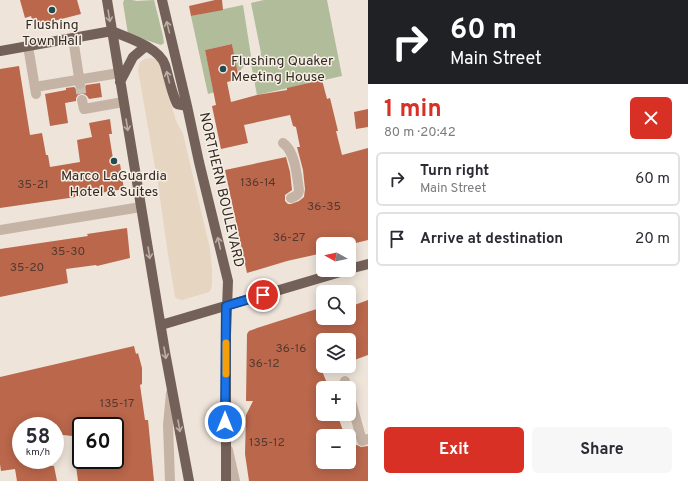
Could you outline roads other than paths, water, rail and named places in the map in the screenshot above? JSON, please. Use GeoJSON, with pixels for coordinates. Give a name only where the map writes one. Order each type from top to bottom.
{"type":"FeatureCollection","features":[{"type":"Feature","properties":{"kind":"main road"},"geometry":{"type":"LineString","coordinates":[[107,0],[160,326],[188,481]]}},
{"type":"Feature","properties":{"kind":"main road","name":"NORTHERN BOULEVARD"},"geometry":{"type":"LineString","coordinates":[[162,0],[228,281],[226,306],[226,481]]}},
{"type":"Feature","properties":{"kind":"main road"},"geometry":{"type":"LineString","coordinates":[[0,51],[112,31],[146,46],[161,56],[165,64],[173,95],[177,104],[188,106]]}},
{"type":"Feature","properties":{"kind":"main road"},"geometry":{"type":"LineString","coordinates":[[119,77],[133,57],[146,46]]}},
{"type":"Feature","properties":{"kind":"main road"},"geometry":{"type":"LineString","coordinates":[[356,268],[368,264]]}},
{"type":"Feature","properties":{"kind":"main road"},"geometry":{"type":"LineString","coordinates":[[160,326],[324,277]]}},
{"type":"Feature","properties":{"kind":"street"},"geometry":{"type":"LineString","coordinates":[[73,38],[79,82]]}},
{"type":"Feature","properties":{"kind":"street"},"geometry":{"type":"LineString","coordinates":[[28,46],[35,91],[79,82],[119,77]]}},
{"type":"Feature","properties":{"kind":"street"},"geometry":{"type":"LineString","coordinates":[[82,100],[84,109],[124,102]]}},
{"type":"Feature","properties":{"kind":"street"},"geometry":{"type":"LineString","coordinates":[[283,143],[287,146],[292,156],[300,190],[297,196],[291,198]]}},
{"type":"Feature","properties":{"kind":"street"},"geometry":{"type":"LineString","coordinates":[[0,230],[141,207]]}},
{"type":"Feature","properties":{"kind":"street"},"geometry":{"type":"LineString","coordinates":[[170,481],[168,425],[172,388]]}},
{"type":"Feature","properties":{"kind":"street"},"geometry":{"type":"LineString","coordinates":[[356,419],[362,440],[368,440]]}},
{"type":"Feature","properties":{"kind":"street","name":"NORTHERN BOULEVARD"},"geometry":{"type":"LineString","coordinates":[[225,437],[235,481]]}},
{"type":"Feature","properties":{"kind":"tunnel"},"geometry":{"type":"LineString","coordinates":[[80,84],[82,100]]}},
{"type":"Feature","properties":{"kind":"place","name":"Flushing Town Hall"},"geometry":{"type":"Point","coordinates":[52,10]}},
{"type":"Feature","properties":{"kind":"place","name":"Flushing Quaker Meeting House"},"geometry":{"type":"Point","coordinates":[223,69]}},
{"type":"Feature","properties":{"kind":"place","name":"Marco LaGuardia Hotel & Suites"},"geometry":{"type":"Point","coordinates":[114,161]}}]}
